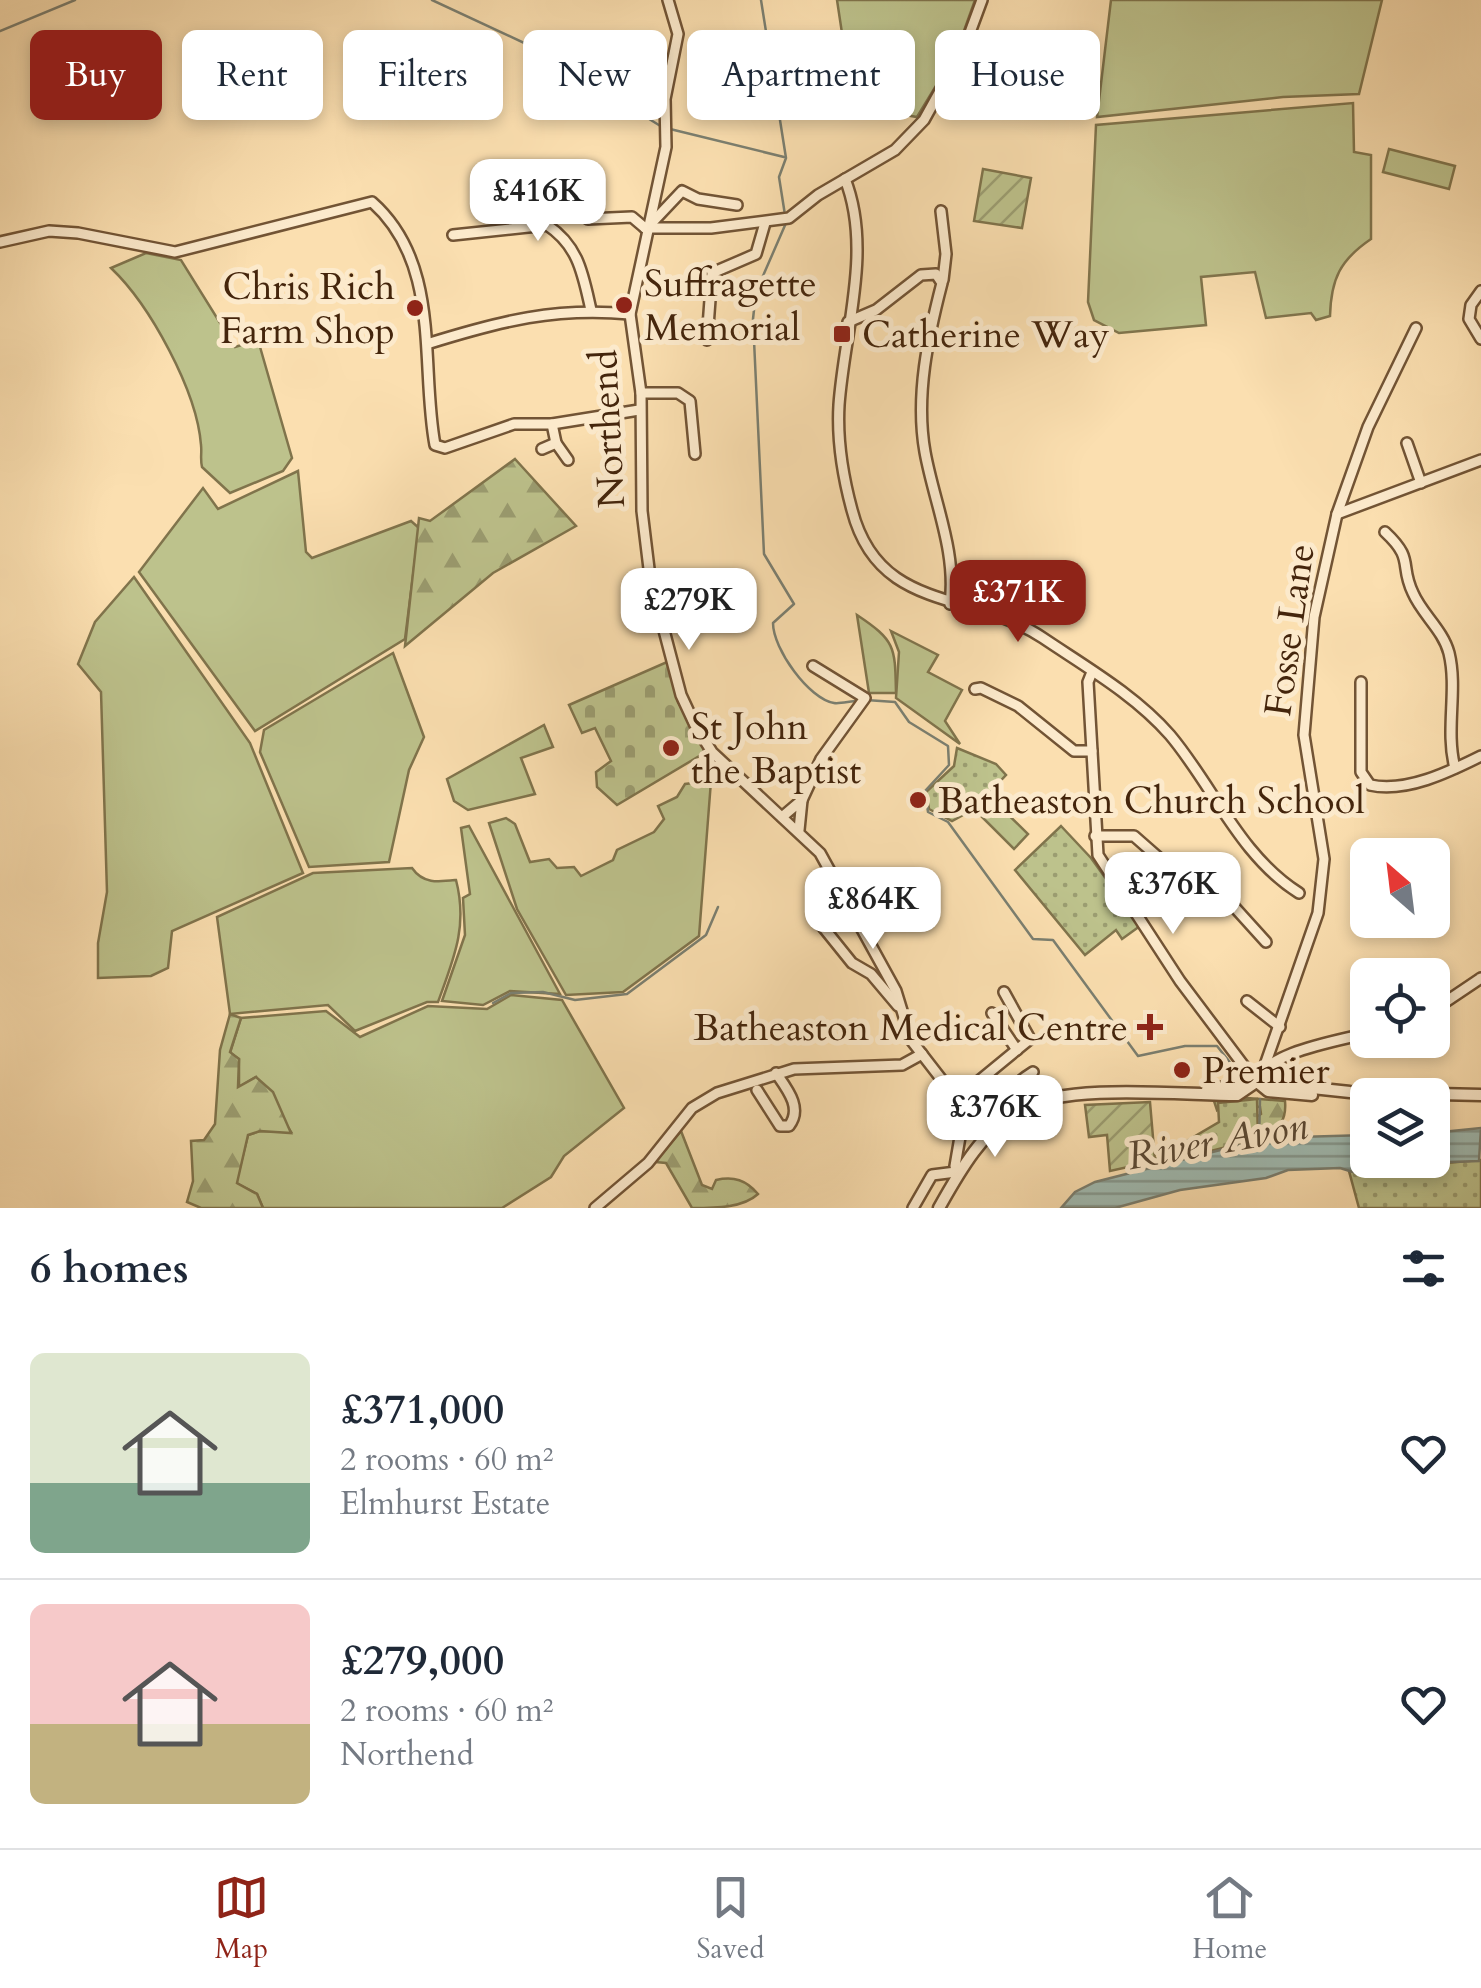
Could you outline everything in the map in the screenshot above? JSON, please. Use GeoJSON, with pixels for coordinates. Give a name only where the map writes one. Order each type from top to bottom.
{"type":"FeatureCollection","features":[{"type":"Feature","properties":{"kind":"street","name":"Northend"},"geometry":{"type":"LineString","coordinates":[[668,0],[678,34],[665,98],[666,128],[630,314],[641,392],[643,530],[650,578],[683,703],[712,752],[800,832],[838,880],[896,991],[900,1008]]}},
{"type":"Feature","properties":{"kind":"street"},"geometry":{"type":"LineString","coordinates":[[588,219],[632,217],[645,228],[783,219],[894,150],[921,124],[966,46],[982,0]]}},
{"type":"Feature","properties":{"kind":"street"},"geometry":{"type":"LineString","coordinates":[[845,179],[858,246],[839,411],[840,450],[859,534],[884,571],[950,604],[1015,621],[1158,722],[1251,849],[1296,887]]}},
{"type":"Feature","properties":{"kind":"street"},"geometry":{"type":"LineString","coordinates":[[645,228],[682,191],[698,199],[736,205]]}},
{"type":"Feature","properties":{"kind":"street"},"geometry":{"type":"LineString","coordinates":[[836,195],[850,194]]}},
{"type":"Feature","properties":{"kind":"street"},"geometry":{"type":"LineString","coordinates":[[0,242],[48,232],[78,233],[175,252],[372,202],[413,268],[430,343],[435,446],[445,448],[514,424],[552,424],[639,410]]}},
{"type":"Feature","properties":{"kind":"street"},"geometry":{"type":"LineString","coordinates":[[942,211],[946,254],[931,324],[922,404],[924,450],[950,554],[950,604]]}},
{"type":"Feature","properties":{"kind":"street"},"geometry":{"type":"LineString","coordinates":[[707,340],[712,273],[756,254],[765,223]]}},
{"type":"Feature","properties":{"kind":"street"},"geometry":{"type":"LineString","coordinates":[[453,235],[547,226],[570,244],[578,257],[591,310]]}},
{"type":"Feature","properties":{"kind":"street"},"geometry":{"type":"LineString","coordinates":[[848,322],[876,310],[920,275],[936,274],[942,283]]}},
{"type":"Feature","properties":{"kind":"street"},"geometry":{"type":"LineString","coordinates":[[1481,290],[1471,304],[1468,320],[1481,339]]}},
{"type":"Feature","properties":{"kind":"street"},"geometry":{"type":"LineString","coordinates":[[430,343],[518,316],[591,310],[630,314]]}},
{"type":"Feature","properties":{"kind":"street","name":"Fosse Lane"},"geometry":{"type":"LineString","coordinates":[[1256,1082],[1280,1027],[1318,913],[1323,847],[1304,716],[1314,617],[1337,514],[1377,405],[1416,328]]}},
{"type":"Feature","properties":{"kind":"street"},"geometry":{"type":"LineString","coordinates":[[641,392],[678,393],[690,401],[695,454]]}},
{"type":"Feature","properties":{"kind":"street"},"geometry":{"type":"LineString","coordinates":[[552,424],[556,444],[568,460]]}},
{"type":"Feature","properties":{"kind":"street"},"geometry":{"type":"LineString","coordinates":[[542,450],[556,444]]}},
{"type":"Feature","properties":{"kind":"street"},"geometry":{"type":"LineString","coordinates":[[1407,444],[1420,484]]}},
{"type":"Feature","properties":{"kind":"street"},"geometry":{"type":"LineString","coordinates":[[1337,514],[1481,460]]}},
{"type":"Feature","properties":{"kind":"street"},"geometry":{"type":"LineString","coordinates":[[1386,532],[1405,553],[1415,599],[1442,637],[1450,656],[1449,747],[1455,768]]}},
{"type":"Feature","properties":{"kind":"street"},"geometry":{"type":"LineString","coordinates":[[1396,542],[1405,532]]}},
{"type":"Feature","properties":{"kind":"street"},"geometry":{"type":"LineString","coordinates":[[800,832],[802,800],[821,759],[864,701],[813,666]]}},
{"type":"Feature","properties":{"kind":"street"},"geometry":{"type":"LineString","coordinates":[[1092,672],[1095,836],[1104,868],[1180,981],[1256,1082],[1268,1091],[1350,1097]]}},
{"type":"Feature","properties":{"kind":"street"},"geometry":{"type":"LineString","coordinates":[[1361,682],[1361,772],[1370,785],[1385,788],[1418,782],[1481,756]]}},
{"type":"Feature","properties":{"kind":"street"},"geometry":{"type":"LineString","coordinates":[[975,689],[982,688],[1018,706],[1074,750],[1092,751]]}},
{"type":"Feature","properties":{"kind":"street"},"geometry":{"type":"LineString","coordinates":[[782,817],[802,800]]}},
{"type":"Feature","properties":{"kind":"street"},"geometry":{"type":"LineString","coordinates":[[1095,836],[1134,836],[1167,865],[1209,879],[1266,942]]}},
{"type":"Feature","properties":{"kind":"street"},"geometry":{"type":"LineString","coordinates":[[819,922],[852,964],[871,974],[900,1008],[906,1031],[958,1100],[957,1173]]}},
{"type":"Feature","properties":{"kind":"street"},"geometry":{"type":"LineString","coordinates":[[1450,999],[1481,978]]}},
{"type":"Feature","properties":{"kind":"street"},"geometry":{"type":"LineString","coordinates":[[958,1100],[1030,1036],[1004,992]]}},
{"type":"Feature","properties":{"kind":"street"},"geometry":{"type":"LineString","coordinates":[[1247,1001],[1280,1027]]}},
{"type":"Feature","properties":{"kind":"street"},"geometry":{"type":"LineString","coordinates":[[992,1013],[1017,1050]]}},
{"type":"Feature","properties":{"kind":"street"},"geometry":{"type":"LineString","coordinates":[[1264,1065],[1350,1039]]}},
{"type":"Feature","properties":{"kind":"street"},"geometry":{"type":"LineString","coordinates":[[595,1208],[648,1163],[692,1108],[725,1089],[776,1072],[902,1065],[922,1054]]}},
{"type":"Feature","properties":{"kind":"street"},"geometry":{"type":"LineString","coordinates":[[757,1090],[780,1126],[790,1126],[796,1113],[794,1104],[776,1072]]}},
{"type":"Feature","properties":{"kind":"street"},"geometry":{"type":"LineString","coordinates":[[1003,1121],[1002,1110],[1013,1087],[1033,1072]]}},
{"type":"Feature","properties":{"kind":"street"},"geometry":{"type":"LineString","coordinates":[[939,1208],[957,1173],[1003,1121],[1036,1102],[1076,1096],[1187,1094],[1256,1082],[1350,1089]]}},
{"type":"Feature","properties":{"kind":"street"},"geometry":{"type":"LineString","coordinates":[[1450,1096],[1481,1096]]}},
{"type":"Feature","properties":{"kind":"street"},"geometry":{"type":"LineString","coordinates":[[913,1208],[932,1175],[957,1173]]}},
{"type":"Feature","properties":{"kind":"green space"},"geometry":{"type":"Polygon","coordinates":[[[837,0],[975,0],[964,30],[935,30],[935,87],[917,117],[915,30],[842,30],[837,0]]]}},
{"type":"Feature","properties":{"kind":"green space"},"geometry":{"type":"Polygon","coordinates":[[[1111,0],[1382,0],[1359,94],[1283,97],[1100,117],[1111,0]]]}},
{"type":"Feature","properties":{"kind":"green space"},"geometry":{"type":"Polygon","coordinates":[[[1353,103],[1354,152],[1371,155],[1371,239],[1339,272],[1332,291],[1330,316],[1316,320],[1311,313],[1266,318],[1255,272],[1201,277],[1206,325],[1119,333],[1094,320],[1088,302],[1096,125],[1353,103]]]}},
{"type":"Feature","properties":{"kind":"green space"},"geometry":{"type":"Polygon","coordinates":[[[1389,149],[1455,166],[1449,189],[1383,172],[1389,149]]]}},
{"type":"Feature","properties":{"kind":"green space"},"geometry":{"type":"Polygon","coordinates":[[[983,169],[1031,178],[1022,228],[974,221],[983,169]]]}},
{"type":"Feature","properties":{"kind":"green space"},"geometry":{"type":"Polygon","coordinates":[[[146,253],[181,260],[235,347],[258,340],[292,458],[283,471],[230,493],[202,467],[198,423],[181,375],[156,326],[111,268],[146,253]]]}},
{"type":"Feature","properties":{"kind":"green space"},"geometry":{"type":"Polygon","coordinates":[[[515,459],[576,526],[493,573],[405,646],[419,518],[430,521],[515,459]]]}},
{"type":"Feature","properties":{"kind":"green space"},"geometry":{"type":"Polygon","coordinates":[[[298,471],[306,552],[312,558],[411,521],[419,528],[405,639],[255,731],[139,572],[203,488],[218,509],[298,471]]]}},
{"type":"Feature","properties":{"kind":"green space"},"geometry":{"type":"Polygon","coordinates":[[[134,577],[250,743],[303,873],[172,931],[168,968],[151,976],[98,978],[98,943],[107,892],[101,692],[78,664],[95,622],[134,577]]]}},
{"type":"Feature","properties":{"kind":"green space"},"geometry":{"type":"Polygon","coordinates":[[[857,615],[891,646],[896,693],[869,693],[857,615]]]}},
{"type":"Feature","properties":{"kind":"green space"},"geometry":{"type":"Polygon","coordinates":[[[891,631],[938,655],[928,672],[962,690],[945,721],[960,744],[896,698],[899,652],[891,631]]]}},
{"type":"Feature","properties":{"kind":"green space"},"geometry":{"type":"Polygon","coordinates":[[[393,653],[424,737],[409,770],[389,862],[309,867],[260,752],[264,730],[393,653]]]}},
{"type":"Feature","properties":{"kind":"green space","name":"St John the Baptist"},"geometry":{"type":"Polygon","coordinates":[[[667,662],[678,702],[705,748],[701,755],[617,805],[597,787],[596,772],[611,761],[595,728],[582,733],[569,705],[667,662]]]}},
{"type":"Feature","properties":{"kind":"green space"},"geometry":{"type":"Polygon","coordinates":[[[544,725],[553,747],[521,758],[535,794],[468,810],[454,801],[447,779],[544,725]]]}},
{"type":"Feature","properties":{"kind":"green space"},"geometry":{"type":"Polygon","coordinates":[[[957,748],[996,764],[1006,775],[974,809],[952,821],[929,809],[926,792],[954,766],[957,748]]]}},
{"type":"Feature","properties":{"kind":"green space"},"geometry":{"type":"Polygon","coordinates":[[[711,781],[699,936],[623,992],[566,995],[517,909],[489,823],[506,818],[515,824],[530,862],[549,859],[557,868],[574,867],[581,876],[613,860],[617,850],[654,832],[664,819],[658,806],[677,797],[685,784],[711,781]]]}},
{"type":"Feature","properties":{"kind":"green space"},"geometry":{"type":"Polygon","coordinates":[[[988,795],[1028,834],[1014,849],[974,809],[988,795]]]}},
{"type":"Feature","properties":{"kind":"green space"},"geometry":{"type":"Polygon","coordinates":[[[469,826],[560,994],[510,991],[483,1005],[442,1001],[465,935],[463,898],[470,894],[461,828],[469,826]]]}},
{"type":"Feature","properties":{"kind":"green space"},"geometry":{"type":"Polygon","coordinates":[[[1061,826],[1091,858],[1140,926],[1122,939],[1116,930],[1085,955],[1015,870],[1061,826]]]}},
{"type":"Feature","properties":{"kind":"green space"},"geometry":{"type":"Polygon","coordinates":[[[412,868],[426,879],[456,880],[460,927],[438,1002],[427,1002],[355,1031],[328,1005],[230,1014],[217,917],[313,873],[412,868]]]}},
{"type":"Feature","properties":{"kind":"green space"},"geometry":{"type":"Polygon","coordinates":[[[511,995],[562,1000],[624,1108],[564,1156],[551,1177],[502,1208],[263,1208],[257,1194],[236,1183],[248,1135],[260,1131],[291,1132],[256,1077],[239,1087],[239,1059],[230,1053],[241,1018],[326,1011],[360,1037],[428,1006],[487,1009],[511,995]]]}},
{"type":"Feature","properties":{"kind":"green space"},"geometry":{"type":"Polygon","coordinates":[[[230,1014],[241,1018],[230,1052],[239,1059],[238,1087],[256,1077],[273,1092],[291,1133],[260,1131],[248,1135],[237,1183],[257,1194],[263,1208],[201,1208],[187,1202],[193,1181],[191,1141],[204,1140],[215,1124],[220,1050],[230,1014]]]}},
{"type":"Feature","properties":{"kind":"green space"},"geometry":{"type":"Polygon","coordinates":[[[1222,1096],[1285,1101],[1285,1112],[1278,1126],[1247,1150],[1210,1157],[1208,1152],[1261,1114],[1260,1107],[1223,1105],[1217,1110],[1214,1101],[1222,1096]]]}},
{"type":"Feature","properties":{"kind":"green space"},"geometry":{"type":"Polygon","coordinates":[[[1257,1099],[1258,1139],[1156,1165],[1156,1159],[1219,1122],[1218,1103],[1257,1099]]]}},
{"type":"Feature","properties":{"kind":"green space"},"geometry":{"type":"Polygon","coordinates":[[[1150,1102],[1155,1161],[1110,1171],[1107,1135],[1089,1137],[1085,1105],[1150,1102]]]}},
{"type":"Feature","properties":{"kind":"green space"},"geometry":{"type":"Polygon","coordinates":[[[681,1131],[702,1185],[712,1189],[716,1180],[734,1179],[758,1194],[737,1205],[692,1208],[666,1163],[655,1162],[681,1131]]]}},
{"type":"Feature","properties":{"kind":"green space"},"geometry":{"type":"Polygon","coordinates":[[[1481,1160],[1481,1208],[1359,1208],[1351,1178],[1450,1178],[1450,1163],[1481,1160]]]}},
{"type":"Feature","properties":{"kind":"water"},"geometry":{"type":"Polygon","coordinates":[[[1481,1128],[1479,1161],[1450,1162],[1450,1131],[1481,1128]]]}},
{"type":"Feature","properties":{"kind":"water"},"geometry":{"type":"Polygon","coordinates":[[[1350,1135],[1350,1171],[1288,1170],[1266,1178],[1180,1190],[1115,1208],[1061,1208],[1075,1192],[1095,1182],[1236,1146],[1298,1137],[1350,1135]]]}},
{"type":"Feature","properties":{"kind":"waterway"},"geometry":{"type":"LineString","coordinates":[[0,31],[75,0]]}},
{"type":"Feature","properties":{"kind":"waterway"},"geometry":{"type":"LineString","coordinates":[[432,0],[537,49],[662,127]]}},
{"type":"Feature","properties":{"kind":"waterway"},"geometry":{"type":"LineString","coordinates":[[761,0],[786,158],[779,177],[785,215]]}},
{"type":"Feature","properties":{"kind":"waterway"},"geometry":{"type":"LineString","coordinates":[[670,129],[784,157]]}},
{"type":"Feature","properties":{"kind":"waterway"},"geometry":{"type":"LineString","coordinates":[[786,223],[756,292],[753,319],[764,554],[794,604],[773,623],[779,646],[804,683],[834,703],[858,701]]}},
{"type":"Feature","properties":{"kind":"waterway"},"geometry":{"type":"LineString","coordinates":[[866,700],[895,702],[909,722],[948,746],[949,765],[925,791],[928,812],[948,822],[1033,939],[1053,940],[1138,1056],[1185,1046],[1217,1046],[1240,1075]]}},
{"type":"Feature","properties":{"kind":"waterway"},"geometry":{"type":"LineString","coordinates":[[493,1003],[511,993],[543,992],[575,1000],[627,994],[706,935],[718,907]]}},
{"type":"Feature","properties":{"kind":"waterway","name":"River Avon"},"geometry":{"type":"LineString","coordinates":[[1259,1142],[1260,1099]]}},
{"type":"Feature","properties":{"kind":"place","name":"Suffragette Memorial"},"geometry":{"type":"Point","coordinates":[624,305]}},
{"type":"Feature","properties":{"kind":"place","name":"Chris Rich Farm Shop"},"geometry":{"type":"Point","coordinates":[415,308]}},
{"type":"Feature","properties":{"kind":"place","name":"Catherine Way"},"geometry":{"type":"Point","coordinates":[842,334]}},
{"type":"Feature","properties":{"kind":"place","name":"St John the Baptist"},"geometry":{"type":"Point","coordinates":[671,748]}},
{"type":"Feature","properties":{"kind":"place","name":"Batheaston Church School"},"geometry":{"type":"Point","coordinates":[918,800]}},
{"type":"Feature","properties":{"kind":"place","name":"Batheaston Medical Centre"},"geometry":{"type":"Point","coordinates":[1150,1027]}},
{"type":"Feature","properties":{"kind":"place","name":"Premier"},"geometry":{"type":"Point","coordinates":[1182,1070]}}]}
